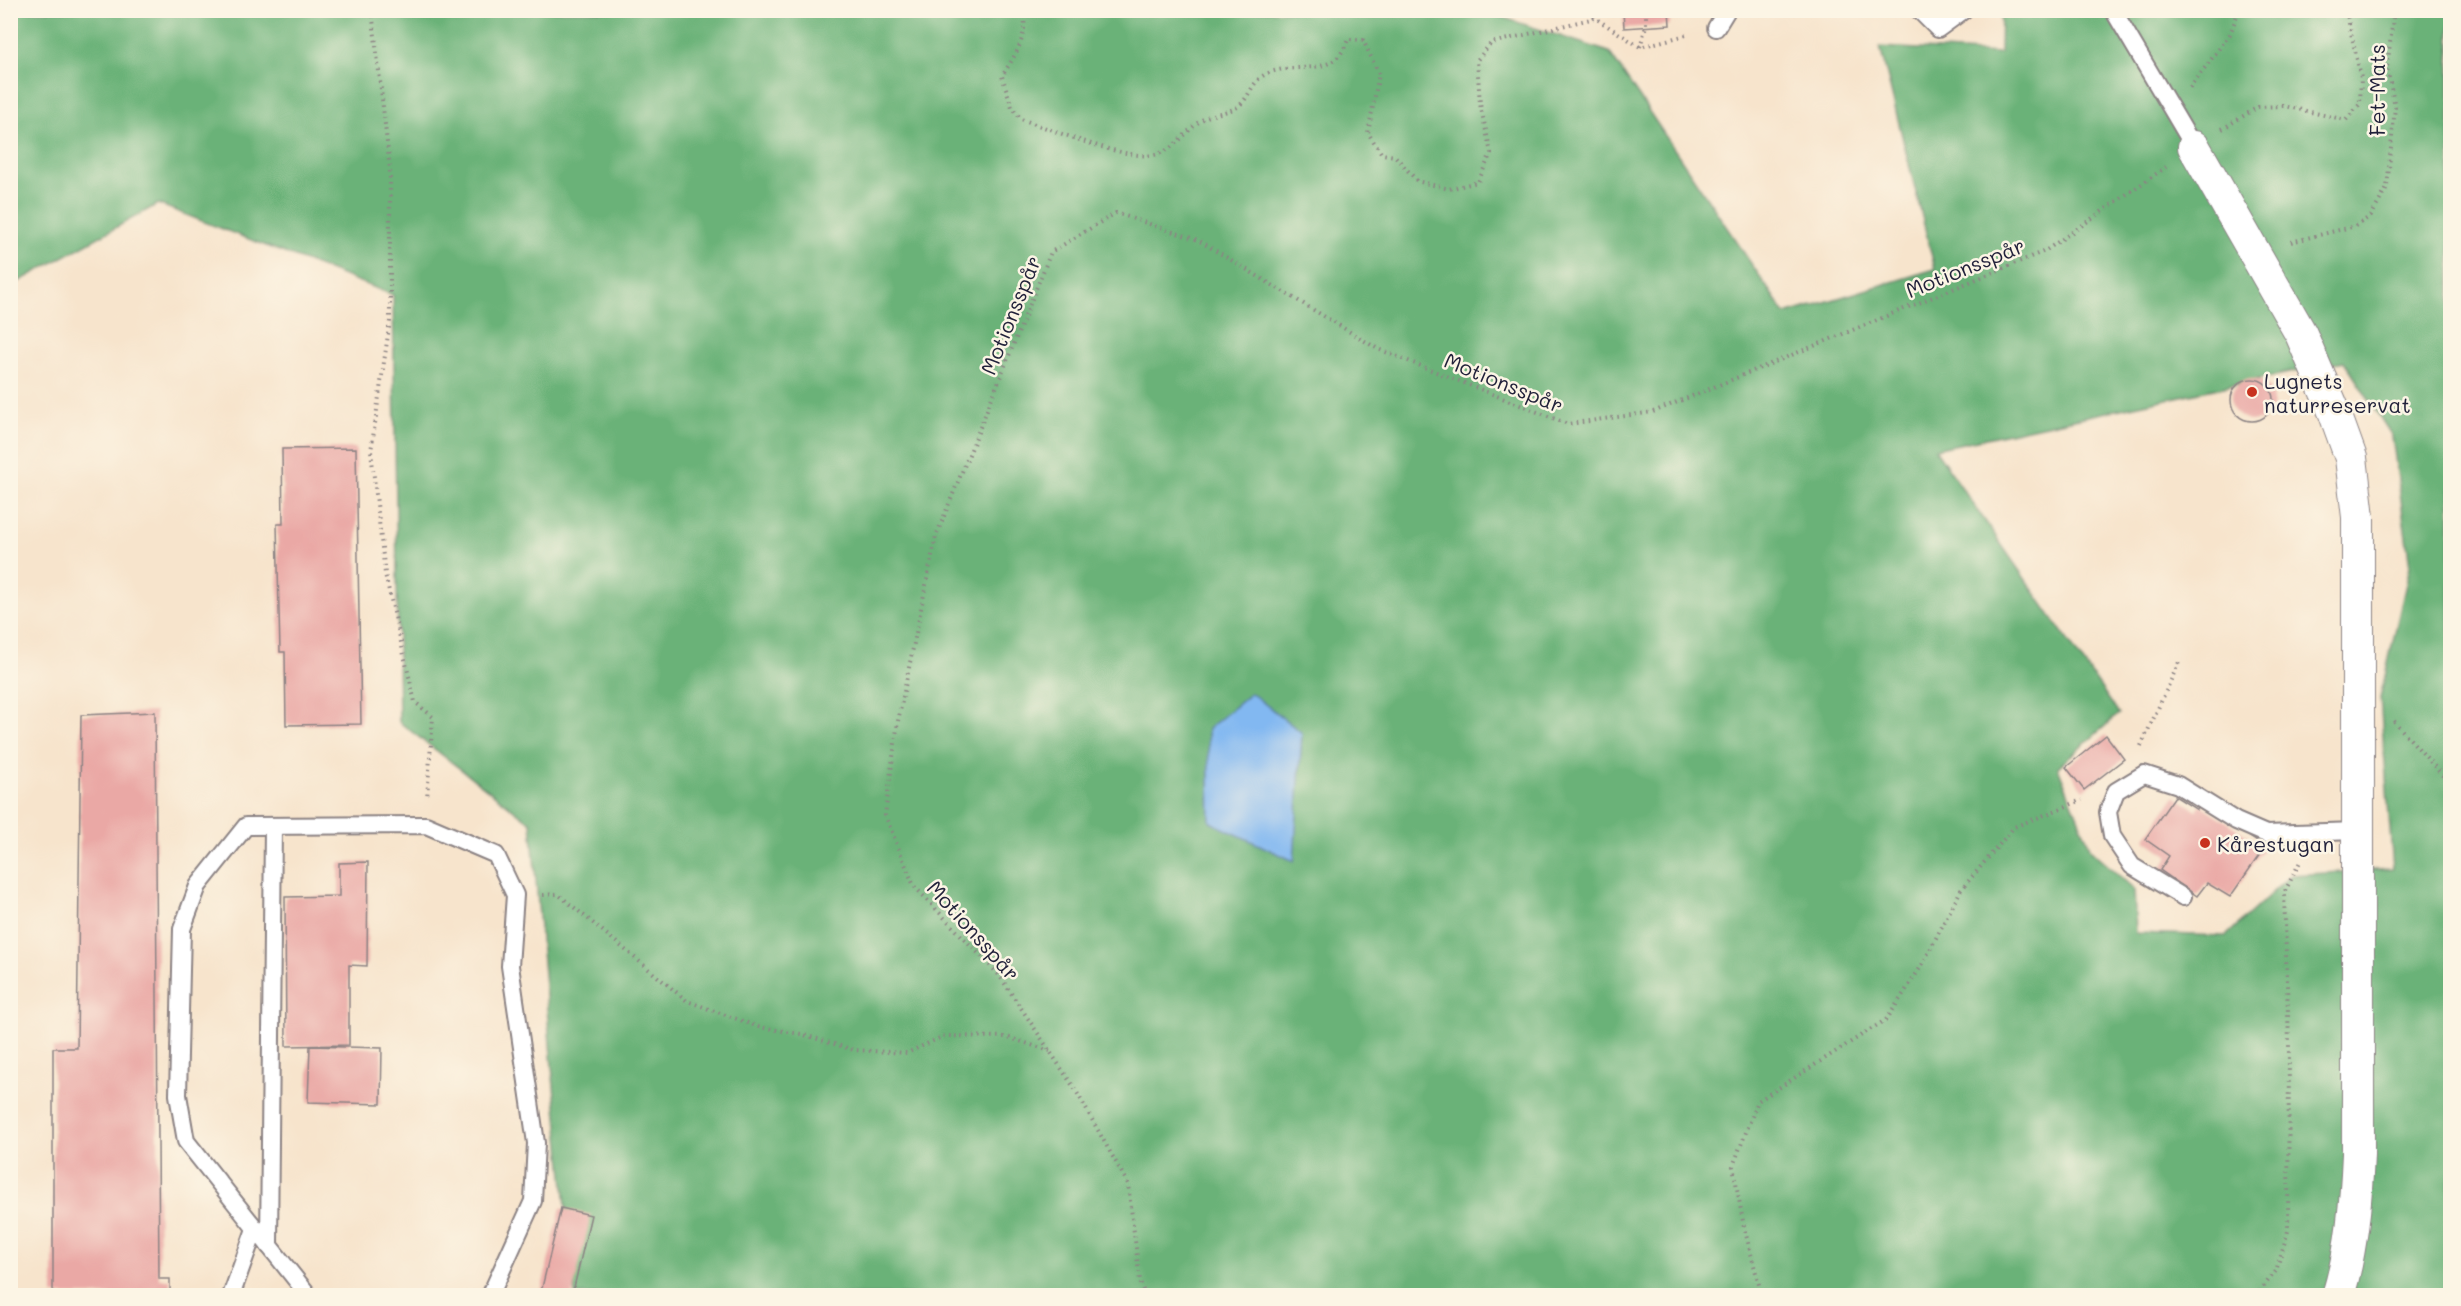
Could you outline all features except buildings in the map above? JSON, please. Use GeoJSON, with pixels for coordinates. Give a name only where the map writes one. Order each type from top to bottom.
{"type":"FeatureCollection","features":[{"type":"Feature","properties":{"kind":"street"},"geometry":{"type":"LineString","coordinates":[[2194,147],[2301,334],[2334,411],[2350,458],[2358,517],[2356,1192],[2344,1276],[2338,1296]]}},
{"type":"Feature","properties":{"kind":"lane"},"geometry":{"type":"LineString","coordinates":[[1716,28],[1727,10]]}},
{"type":"Feature","properties":{"kind":"lane"},"geometry":{"type":"LineString","coordinates":[[1919,10],[1938,29],[1964,10]]}},
{"type":"Feature","properties":{"kind":"lane"},"geometry":{"type":"LineString","coordinates":[[2113,10],[2194,147]]}},
{"type":"Feature","properties":{"kind":"lane"},"geometry":{"type":"LineString","coordinates":[[2183,897],[2132,866],[2112,836],[2108,812],[2116,791],[2144,774],[2178,785],[2236,821],[2266,834],[2357,831]]}},
{"type":"Feature","properties":{"kind":"lane"},"geometry":{"type":"LineString","coordinates":[[309,1296],[186,1141],[178,1095],[182,929],[198,886],[246,826],[426,825],[496,855],[515,896],[510,966],[536,1143],[533,1201],[490,1296]]}},
{"type":"Feature","properties":{"kind":"lane"},"geometry":{"type":"LineString","coordinates":[[269,1246],[273,826]]}},
{"type":"Feature","properties":{"kind":"lane"},"geometry":{"type":"LineString","coordinates":[[231,1296],[255,1229]]}},
{"type":"Feature","properties":{"kind":"path"},"geometry":{"type":"LineString","coordinates":[[372,10],[390,169],[390,321],[371,451],[385,574],[415,702],[433,717],[426,825]]}},
{"type":"Feature","properties":{"kind":"path"},"geometry":{"type":"LineString","coordinates":[[1023,10],[1025,18],[1021,45],[1002,76],[1012,107],[1022,119],[1120,152],[1157,154],[1179,142],[1204,119],[1239,106],[1252,85],[1266,74],[1331,64],[1344,53],[1348,39],[1363,40],[1379,74],[1368,133],[1382,154],[1395,156],[1417,181],[1449,189],[1478,182],[1491,153],[1480,104],[1477,60],[1491,43],[1595,18]]}},
{"type":"Feature","properties":{"kind":"path"},"geometry":{"type":"LineString","coordinates":[[1592,10],[1595,18],[1640,47],[1716,28]]}},
{"type":"Feature","properties":{"kind":"path"},"geometry":{"type":"LineString","coordinates":[[1640,47],[1646,26],[1646,10]]}},
{"type":"Feature","properties":{"kind":"path"},"geometry":{"type":"LineString","coordinates":[[2173,112],[2230,34],[2239,10]]}},
{"type":"Feature","properties":{"kind":"path"},"geometry":{"type":"LineString","coordinates":[[2194,147],[2258,107],[2284,106],[2346,120],[2360,104],[2361,78],[2346,10]]}},
{"type":"Feature","properties":{"kind":"path","name":"Fet-Mats"},"geometry":{"type":"LineString","coordinates":[[2249,242],[2267,237],[2293,242],[2355,226],[2372,216],[2387,188],[2395,107],[2387,68],[2394,10]]}},
{"type":"Feature","properties":{"kind":"path"},"geometry":{"type":"LineString","coordinates":[[2434,10],[2451,18]]}},
{"type":"Feature","properties":{"kind":"path","name":"Motionsspår"},"geometry":{"type":"LineString","coordinates":[[1145,1296],[1140,1281],[1128,1184],[1074,1089],[999,975],[914,886],[885,815],[898,721],[936,536],[1051,252],[1116,213],[1178,233],[1198,240],[1378,349],[1568,424],[1653,412],[2045,251],[2166,166],[2173,112]]}},
{"type":"Feature","properties":{"kind":"path"},"geometry":{"type":"LineString","coordinates":[[2139,750],[2180,660]]}},
{"type":"Feature","properties":{"kind":"path"},"geometry":{"type":"LineString","coordinates":[[2359,682],[2451,784]]}},
{"type":"Feature","properties":{"kind":"path"},"geometry":{"type":"LineString","coordinates":[[1762,1296],[1744,1227],[1733,1166],[1758,1101],[1887,1019],[1922,965],[1961,890],[2014,827],[2090,797]]}},
{"type":"Feature","properties":{"kind":"path"},"geometry":{"type":"LineString","coordinates":[[2256,1296],[2276,1271],[2288,1231],[2289,1043],[2284,893],[2315,832]]}},
{"type":"Feature","properties":{"kind":"path"},"geometry":{"type":"LineString","coordinates":[[515,896],[558,894],[687,1001],[759,1027],[801,1034],[854,1050],[907,1053],[944,1036],[1007,1037],[1050,1051]]}},
{"type":"Feature","properties":{"kind":"green space"},"geometry":{"type":"Polygon","coordinates":[[[11,11],[1483,11],[1609,52],[1785,314],[1935,269],[1880,47],[2000,53],[2001,11],[2450,11],[2450,1295],[575,1295],[531,823],[399,722],[393,295],[158,204],[11,286],[11,11]],[[2344,361],[1935,449],[2119,714],[2058,767],[2091,850],[2134,889],[2136,933],[2226,936],[2291,875],[2393,869],[2380,698],[2410,566],[2392,436],[2344,361]]]}},
{"type":"Feature","properties":{"kind":"water"},"geometry":{"type":"Polygon","coordinates":[[[1251,693],[1302,733],[1294,861],[1210,822],[1208,729],[1251,693]]]}},
{"type":"Feature","properties":{"kind":"place","name":"Lugnets naturreservat"},"geometry":{"type":"Point","coordinates":[2252,392]}},
{"type":"Feature","properties":{"kind":"place","name":"Kårestugan"},"geometry":{"type":"Point","coordinates":[2205,843]}}]}
